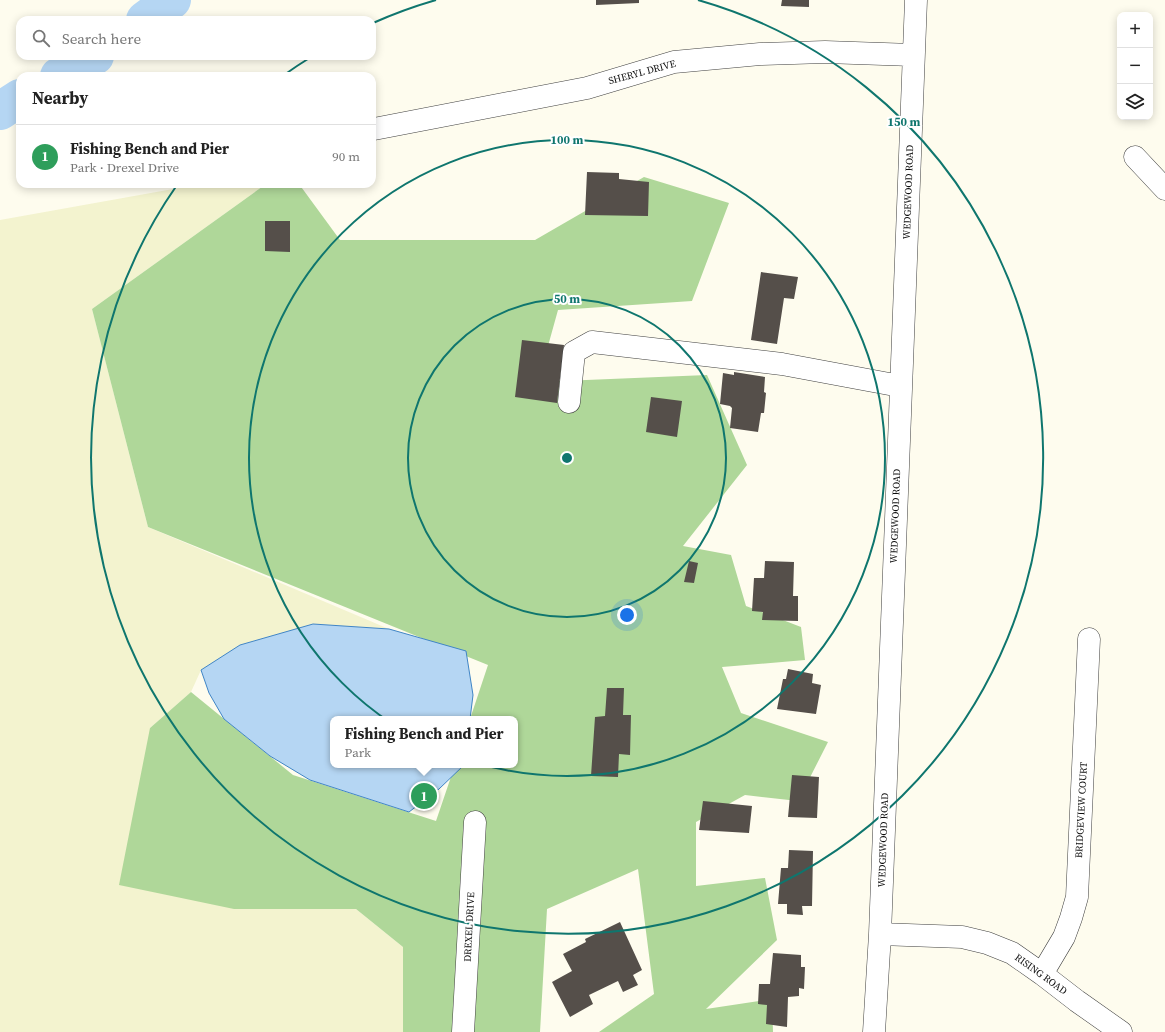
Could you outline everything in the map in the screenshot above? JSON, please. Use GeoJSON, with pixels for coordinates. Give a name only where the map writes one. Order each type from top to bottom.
{"type":"FeatureCollection","features":[{"type":"Feature","properties":{"kind":"street","name":"WEDGEWOOD ROAD"},"geometry":{"type":"LineString","coordinates":[[874,1032],[880,934],[916,0]]}},
{"type":"Feature","properties":{"kind":"street","name":"SHERYL DRIVE"},"geometry":{"type":"LineString","coordinates":[[376,129],[587,88],[674,62],[760,54],[825,52],[914,55]]}},
{"type":"Feature","properties":{"kind":"street"},"geometry":{"type":"LineString","coordinates":[[1135,157],[1165,189]]}},
{"type":"Feature","properties":{"kind":"street"},"geometry":{"type":"LineString","coordinates":[[569,402],[574,352],[592,342],[782,364],[900,386]]}},
{"type":"Feature","properties":{"kind":"street","name":"BRIDGEVIEW COURT"},"geometry":{"type":"LineString","coordinates":[[1042,974],[1064,937],[1072,918],[1077,897],[1089,639]]}},
{"type":"Feature","properties":{"kind":"street","name":"DREXEL DRIVE"},"geometry":{"type":"LineString","coordinates":[[463,1032],[475,822]]}},
{"type":"Feature","properties":{"kind":"street","name":"RISING ROAD"},"geometry":{"type":"LineString","coordinates":[[880,934],[962,937],[987,943],[1012,953],[1121,1032]]}},
{"type":"Feature","properties":{"kind":"green space"},"geometry":{"type":"Polygon","coordinates":[[[644,177],[729,203],[692,301],[558,310],[538,382],[707,375],[747,465],[683,546],[731,555],[746,606],[801,627],[805,660],[722,667],[741,713],[828,742],[798,801],[745,795],[696,822],[696,886],[765,878],[777,940],[706,1009],[772,999],[773,1032],[599,1032],[654,994],[638,869],[547,909],[540,1032],[403,1032],[403,947],[356,909],[234,909],[119,885],[150,728],[191,692],[293,775],[436,821],[454,768],[518,768],[518,716],[471,716],[488,665],[148,527],[92,309],[260,188],[302,188],[340,240],[535,240],[644,177]]]}},
{"type":"Feature","properties":{"kind":"green space"},"geometry":{"type":"Polygon","coordinates":[[[179,188],[260,188],[92,309],[148,527],[389,629],[313,624],[201,670],[191,692],[150,728],[234,909],[356,909],[403,947],[405,1032],[0,1032],[0,220],[179,188]]]}},
{"type":"Feature","properties":{"kind":"water"},"geometry":{"type":"Polygon","coordinates":[[[313,624],[389,629],[466,651],[473,695],[470,716],[330,716],[330,768],[461,768],[439,789],[409,812],[310,780],[270,756],[224,719],[209,693],[201,670],[240,645],[313,624]]]}},
{"type":"Feature","properties":{"kind":"building"},"geometry":{"type":"Polygon","coordinates":[[[596,0],[639,0],[639,3],[596,5],[596,0]]]}},
{"type":"Feature","properties":{"kind":"building"},"geometry":{"type":"Polygon","coordinates":[[[782,0],[809,0],[809,7],[781,6],[782,0]]]}},
{"type":"Feature","properties":{"kind":"building"},"geometry":{"type":"Polygon","coordinates":[[[587,172],[619,173],[619,179],[649,182],[648,216],[585,215],[587,172]]]}},
{"type":"Feature","properties":{"kind":"building"},"geometry":{"type":"Polygon","coordinates":[[[265,221],[290,221],[290,252],[265,251],[265,221]]]}},
{"type":"Feature","properties":{"kind":"building"},"geometry":{"type":"Polygon","coordinates":[[[761,272],[798,277],[794,299],[784,298],[777,344],[751,340],[761,272]]]}},
{"type":"Feature","properties":{"kind":"building"},"geometry":{"type":"Polygon","coordinates":[[[522,340],[564,345],[557,403],[515,397],[522,340]]]}},
{"type":"Feature","properties":{"kind":"building"},"geometry":{"type":"Polygon","coordinates":[[[734,372],[765,377],[764,392],[766,393],[764,413],[761,413],[758,432],[730,428],[732,408],[730,406],[720,404],[723,373],[734,375],[734,372]]]}},
{"type":"Feature","properties":{"kind":"building"},"geometry":{"type":"Polygon","coordinates":[[[651,397],[682,401],[677,437],[646,432],[651,397]]]}},
{"type":"Feature","properties":{"kind":"building"},"geometry":{"type":"Polygon","coordinates":[[[689,561],[698,563],[694,583],[684,582],[689,561]]]}},
{"type":"Feature","properties":{"kind":"building"},"geometry":{"type":"Polygon","coordinates":[[[765,561],[794,562],[793,596],[798,596],[798,621],[762,620],[763,612],[752,611],[754,578],[764,578],[765,561]]]}},
{"type":"Feature","properties":{"kind":"building"},"geometry":{"type":"Polygon","coordinates":[[[788,669],[813,674],[812,683],[821,685],[816,714],[777,709],[783,679],[786,679],[788,669]]]}},
{"type":"Feature","properties":{"kind":"building"},"geometry":{"type":"Polygon","coordinates":[[[607,688],[624,688],[623,715],[631,715],[630,755],[619,754],[618,777],[591,776],[595,717],[605,716],[607,688]]]}},
{"type":"Feature","properties":{"kind":"building"},"geometry":{"type":"Polygon","coordinates":[[[792,775],[819,777],[817,818],[788,817],[792,775]]]}},
{"type":"Feature","properties":{"kind":"building"},"geometry":{"type":"Polygon","coordinates":[[[703,801],[752,806],[749,833],[699,830],[703,801]]]}},
{"type":"Feature","properties":{"kind":"building"},"geometry":{"type":"Polygon","coordinates":[[[789,850],[813,851],[812,906],[802,906],[803,915],[787,914],[787,904],[778,904],[781,868],[788,868],[789,850]]]}},
{"type":"Feature","properties":{"kind":"building"},"geometry":{"type":"Polygon","coordinates":[[[620,922],[642,970],[633,975],[638,985],[623,992],[618,981],[589,995],[593,1004],[570,1017],[552,982],[572,971],[563,954],[586,942],[585,939],[620,922]]]}},
{"type":"Feature","properties":{"kind":"building"},"geometry":{"type":"Polygon","coordinates":[[[773,953],[801,955],[801,967],[805,967],[804,989],[799,988],[799,996],[788,997],[787,1027],[766,1024],[767,1005],[758,1004],[759,984],[770,984],[773,953]]]}},
{"type":"Feature","properties":{"kind":"waterway"},"geometry":{"type":"LineString","coordinates":[[150,16],[172,0]]}},
{"type":"Feature","properties":{"kind":"waterway"},"geometry":{"type":"LineString","coordinates":[[66,72],[88,60]]}},
{"type":"Feature","properties":{"kind":"waterway"},"geometry":{"type":"LineString","coordinates":[[0,111],[16,101]]}},
{"type":"Feature","properties":{"kind":"place","name":"Fishing Bench and Pier"},"geometry":{"type":"Point","coordinates":[424,796]}}]}
